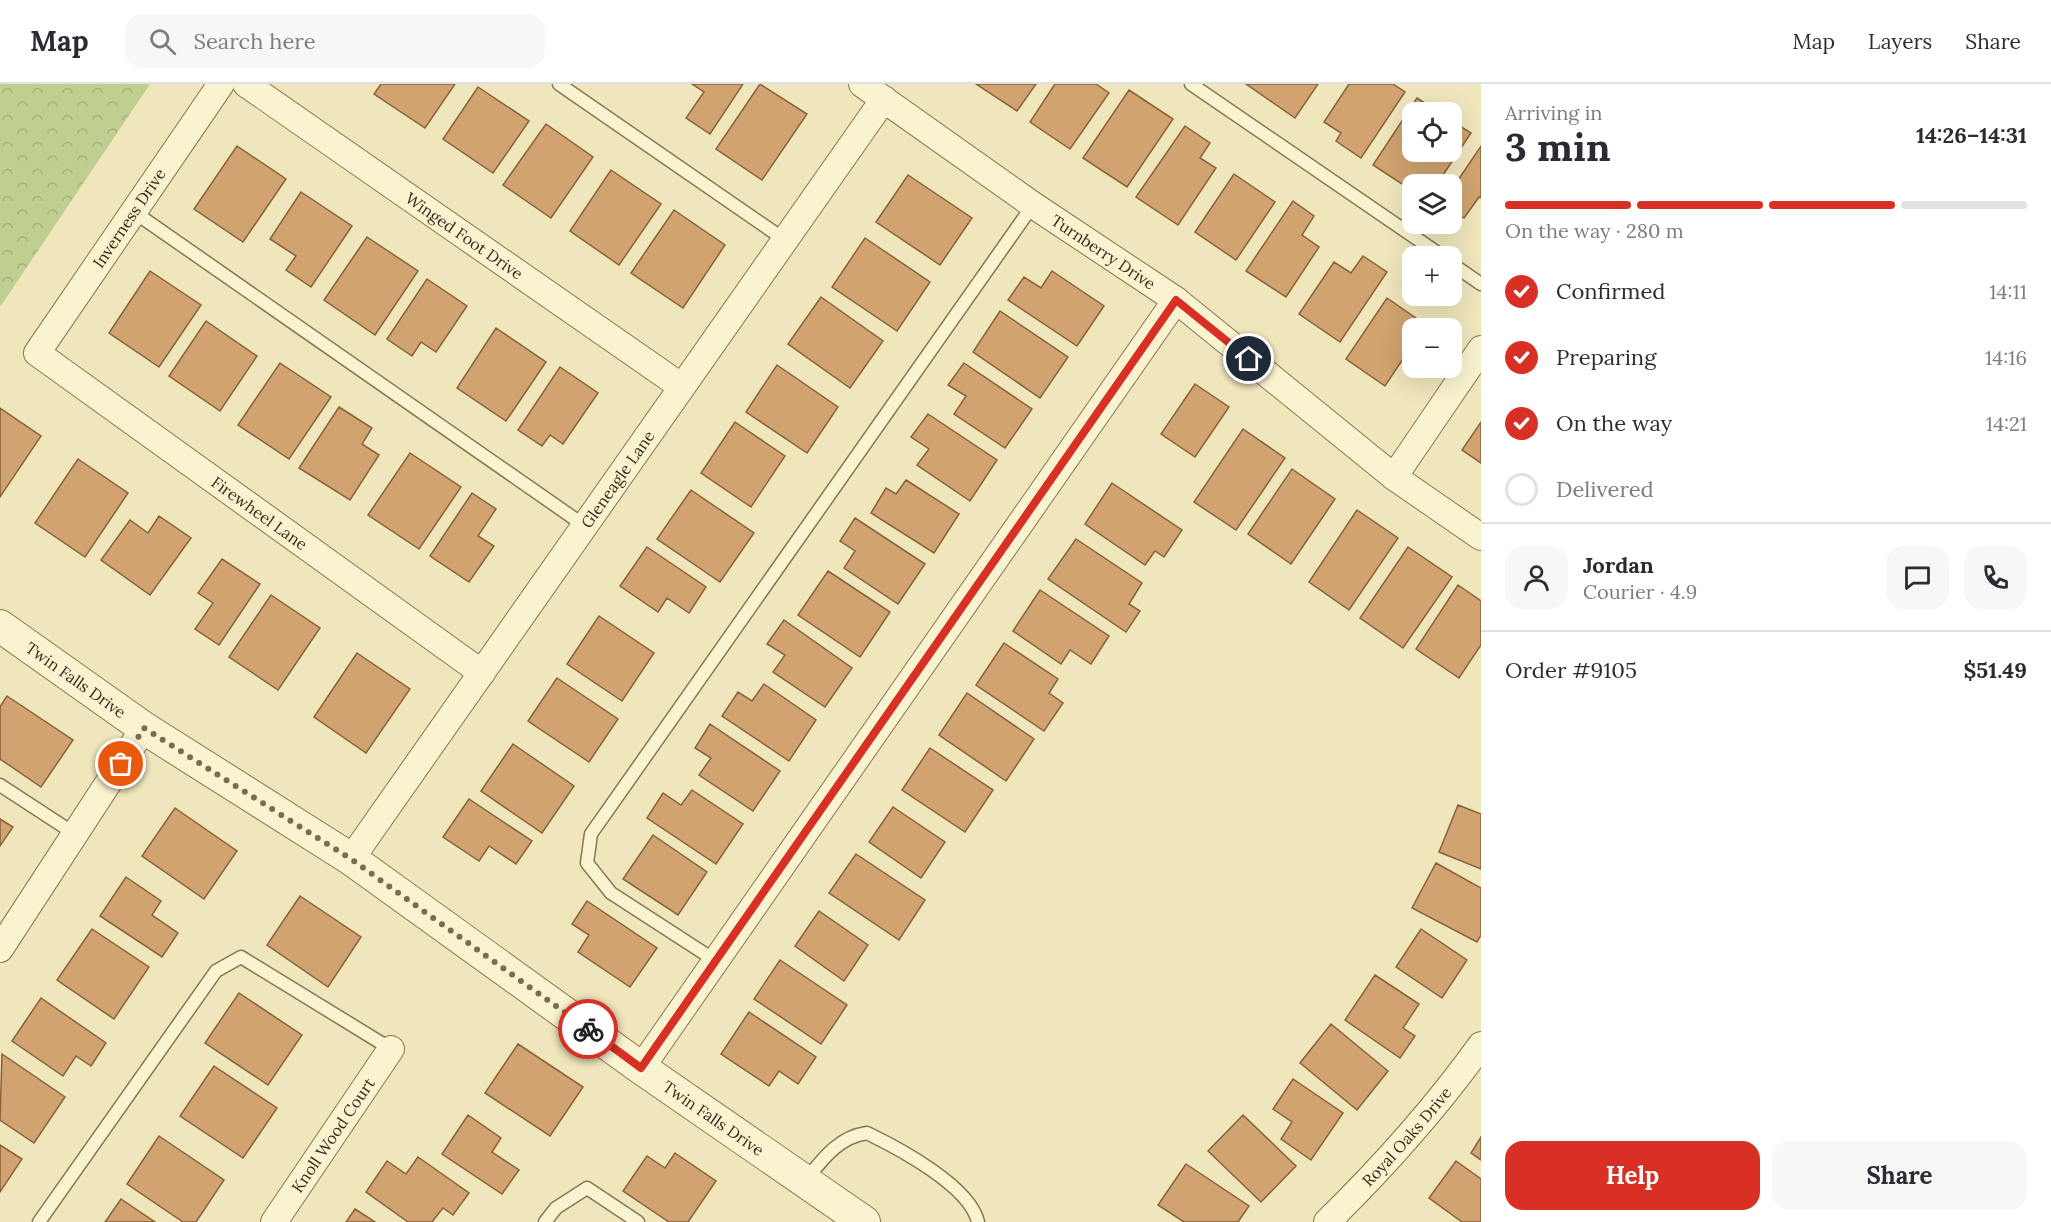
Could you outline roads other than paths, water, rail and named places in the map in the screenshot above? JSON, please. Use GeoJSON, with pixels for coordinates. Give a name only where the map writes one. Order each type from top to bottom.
{"type":"FeatureCollection","features":[{"type":"Feature","properties":{"kind":"street","name":"Inverness Drive"},"geometry":{"type":"LineString","coordinates":[[37,353],[221,84]]}},
{"type":"Feature","properties":{"kind":"street","name":"Winged Foot Drive"},"geometry":{"type":"LineString","coordinates":[[246,84],[682,387]]}},
{"type":"Feature","properties":{"kind":"street","name":"Turnberry Drive"},"geometry":{"type":"LineString","coordinates":[[862,84],[1033,205],[1176,300],[1394,477],[1481,537]]}},
{"type":"Feature","properties":{"kind":"street","name":"Gleneagle Lane"},"geometry":{"type":"LineString","coordinates":[[351,859],[884,99]]}},
{"type":"Feature","properties":{"kind":"street"},"geometry":{"type":"LineString","coordinates":[[641,1068],[1176,300]]}},
{"type":"Feature","properties":{"kind":"street"},"geometry":{"type":"LineString","coordinates":[[1394,477],[1481,349]]}},
{"type":"Feature","properties":{"kind":"street","name":"Firewheel Lane"},"geometry":{"type":"LineString","coordinates":[[37,353],[482,673]]}},
{"type":"Feature","properties":{"kind":"street","name":"Twin Falls Drive"},"geometry":{"type":"LineString","coordinates":[[0,626],[144,728],[351,859],[641,1068],[864,1222]]}},
{"type":"Feature","properties":{"kind":"street"},"geometry":{"type":"LineString","coordinates":[[0,949],[144,728]]}},
{"type":"Feature","properties":{"kind":"street","name":"Royal Oaks Drive"},"geometry":{"type":"LineString","coordinates":[[1327,1222],[1376,1173],[1441,1100],[1481,1044]]}},
{"type":"Feature","properties":{"kind":"street","name":"Knoll Wood Court"},"geometry":{"type":"LineString","coordinates":[[274,1222],[391,1049]]}},
{"type":"Feature","properties":{"kind":"lane"},"geometry":{"type":"LineString","coordinates":[[559,84],[785,240]]}},
{"type":"Feature","properties":{"kind":"lane"},"geometry":{"type":"LineString","coordinates":[[1191,84],[1427,246]]}},
{"type":"Feature","properties":{"kind":"lane"},"geometry":{"type":"LineString","coordinates":[[716,961],[611,893],[587,863],[591,834],[1033,205]]}},
{"type":"Feature","properties":{"kind":"lane"},"geometry":{"type":"LineString","coordinates":[[134,212],[585,526]]}},
{"type":"Feature","properties":{"kind":"lane"},"geometry":{"type":"LineString","coordinates":[[1462,271],[1481,284]]}},
{"type":"Feature","properties":{"kind":"lane"},"geometry":{"type":"LineString","coordinates":[[0,785],[75,834]]}},
{"type":"Feature","properties":{"kind":"lane"},"geometry":{"type":"LineString","coordinates":[[39,1222],[216,971],[241,957],[391,1049]]}},
{"type":"Feature","properties":{"kind":"lane"},"geometry":{"type":"LineString","coordinates":[[805,1181],[826,1154],[843,1141],[867,1133],[954,1186],[971,1205],[978,1222]]}},
{"type":"Feature","properties":{"kind":"lane"},"geometry":{"type":"LineString","coordinates":[[545,1222],[556,1208],[587,1188],[638,1222]]}}]}
